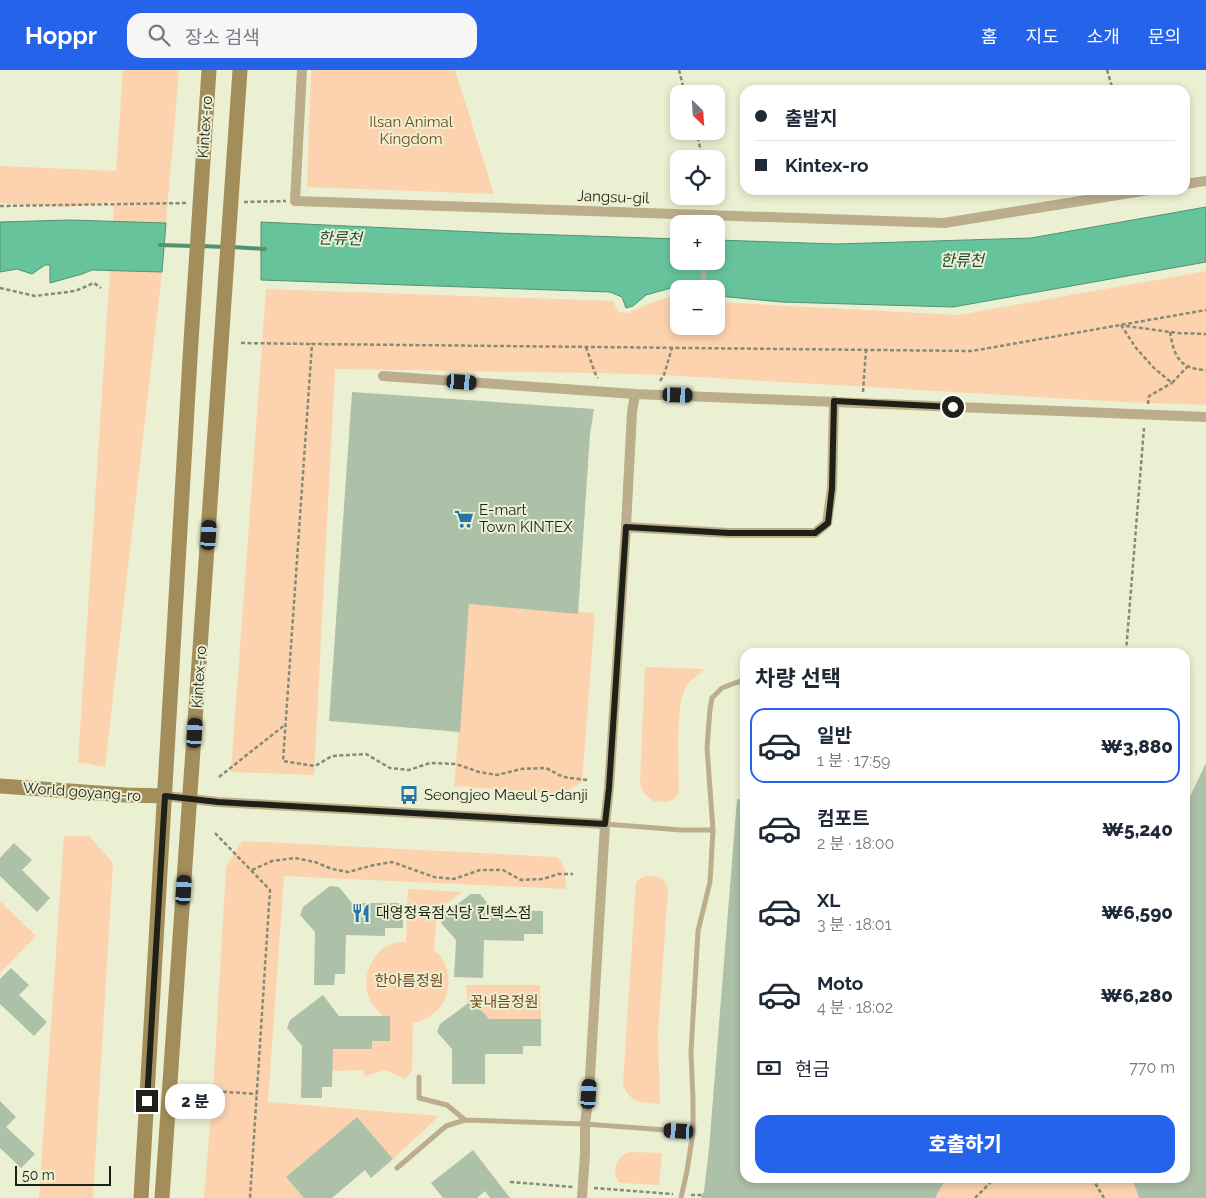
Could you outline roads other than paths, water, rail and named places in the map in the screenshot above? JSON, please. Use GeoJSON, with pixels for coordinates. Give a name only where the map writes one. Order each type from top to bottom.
{"type":"FeatureCollection","features":[{"type":"Feature","properties":{"kind":"main road","name":"Kintex-ro"},"geometry":{"type":"LineString","coordinates":[[141,1198],[191,341],[209,70]]}},
{"type":"Feature","properties":{"kind":"main road","name":"Kintex-ro"},"geometry":{"type":"LineString","coordinates":[[162,1198],[240,70]]}},
{"type":"Feature","properties":{"kind":"main road","name":"World goyang-ro"},"geometry":{"type":"LineString","coordinates":[[0,786],[165,796]]}},
{"type":"Feature","properties":{"kind":"street","name":"Jangsu-gil"},"geometry":{"type":"LineString","coordinates":[[302,70],[295,201],[670,218]]}},
{"type":"Feature","properties":{"kind":"street"},"geometry":{"type":"LineString","coordinates":[[1190,183],[1206,181]]}},
{"type":"Feature","properties":{"kind":"street","name":"Jangsu-gil"},"geometry":{"type":"LineString","coordinates":[[725,220],[944,223],[1118,195]]}},
{"type":"Feature","properties":{"kind":"street"},"geometry":{"type":"LineString","coordinates":[[383,376],[635,394],[1206,417]]}},
{"type":"Feature","properties":{"kind":"street"},"geometry":{"type":"LineString","coordinates":[[582,1198],[585,1124],[589,1094],[632,412],[635,394]]}},
{"type":"Feature","properties":{"kind":"street"},"geometry":{"type":"LineString","coordinates":[[626,527],[729,533],[815,533],[828,523],[832,488],[834,401]]}},
{"type":"Feature","properties":{"kind":"street"},"geometry":{"type":"LineString","coordinates":[[165,796],[605,824]]}},
{"type":"Feature","properties":{"kind":"lane"},"geometry":{"type":"LineString","coordinates":[[682,1196],[693,1132],[690,1052],[698,931],[710,882],[713,830],[707,748],[711,704],[712,698],[722,688],[740,681]]}},
{"type":"Feature","properties":{"kind":"lane"},"geometry":{"type":"LineString","coordinates":[[605,824],[681,830],[713,830]]}},
{"type":"Feature","properties":{"kind":"lane"},"geometry":{"type":"LineString","coordinates":[[419,1077],[418,1098],[447,1105],[465,1120]]}},
{"type":"Feature","properties":{"kind":"lane"},"geometry":{"type":"LineString","coordinates":[[397,1168],[446,1126],[465,1120],[585,1124],[693,1132]]}},
{"type":"Feature","properties":{"kind":"water"},"geometry":{"type":"Polygon","coordinates":[[[1206,207],[1206,262],[953,307],[781,302],[725,297],[725,280],[670,280],[670,288],[646,295],[633,306],[626,308],[622,297],[610,292],[261,280],[261,222],[670,239],[670,270],[725,270],[725,240],[837,244],[1031,238],[1206,207]]]}},
{"type":"Feature","properties":{"kind":"water"},"geometry":{"type":"Polygon","coordinates":[[[70,220],[166,223],[162,272],[92,270],[50,283],[50,265],[45,265],[32,274],[17,269],[0,272],[0,222],[70,220]]]}},
{"type":"Feature","properties":{"kind":"waterway","name":"한류천"},"geometry":{"type":"LineString","coordinates":[[160,245],[193,246]]}},
{"type":"Feature","properties":{"kind":"waterway","name":"한류천"},"geometry":{"type":"LineString","coordinates":[[200,246],[225,247]]}},
{"type":"Feature","properties":{"kind":"waterway","name":"한류천"},"geometry":{"type":"LineString","coordinates":[[232,247],[265,249]]}},
{"type":"Feature","properties":{"kind":"place","name":"E-mart Town KINTEX"},"geometry":{"type":"Point","coordinates":[464,519]}},
{"type":"Feature","properties":{"kind":"place","name":"Seongjeo Maeul 5-danji"},"geometry":{"type":"Point","coordinates":[409,795]}},
{"type":"Feature","properties":{"kind":"place","name":"대영정육점식당 킨텍스점"},"geometry":{"type":"Point","coordinates":[361,913]}},
{"type":"Feature","properties":{"kind":"park label","name":"Ilsan Animal Kingdom"},"geometry":{"type":"Point","coordinates":[411,130]}},
{"type":"Feature","properties":{"kind":"park label","name":"한아름정원"},"geometry":{"type":"Point","coordinates":[409,981]}},
{"type":"Feature","properties":{"kind":"park label","name":"꽃내음정원"},"geometry":{"type":"Point","coordinates":[504,1002]}}]}
